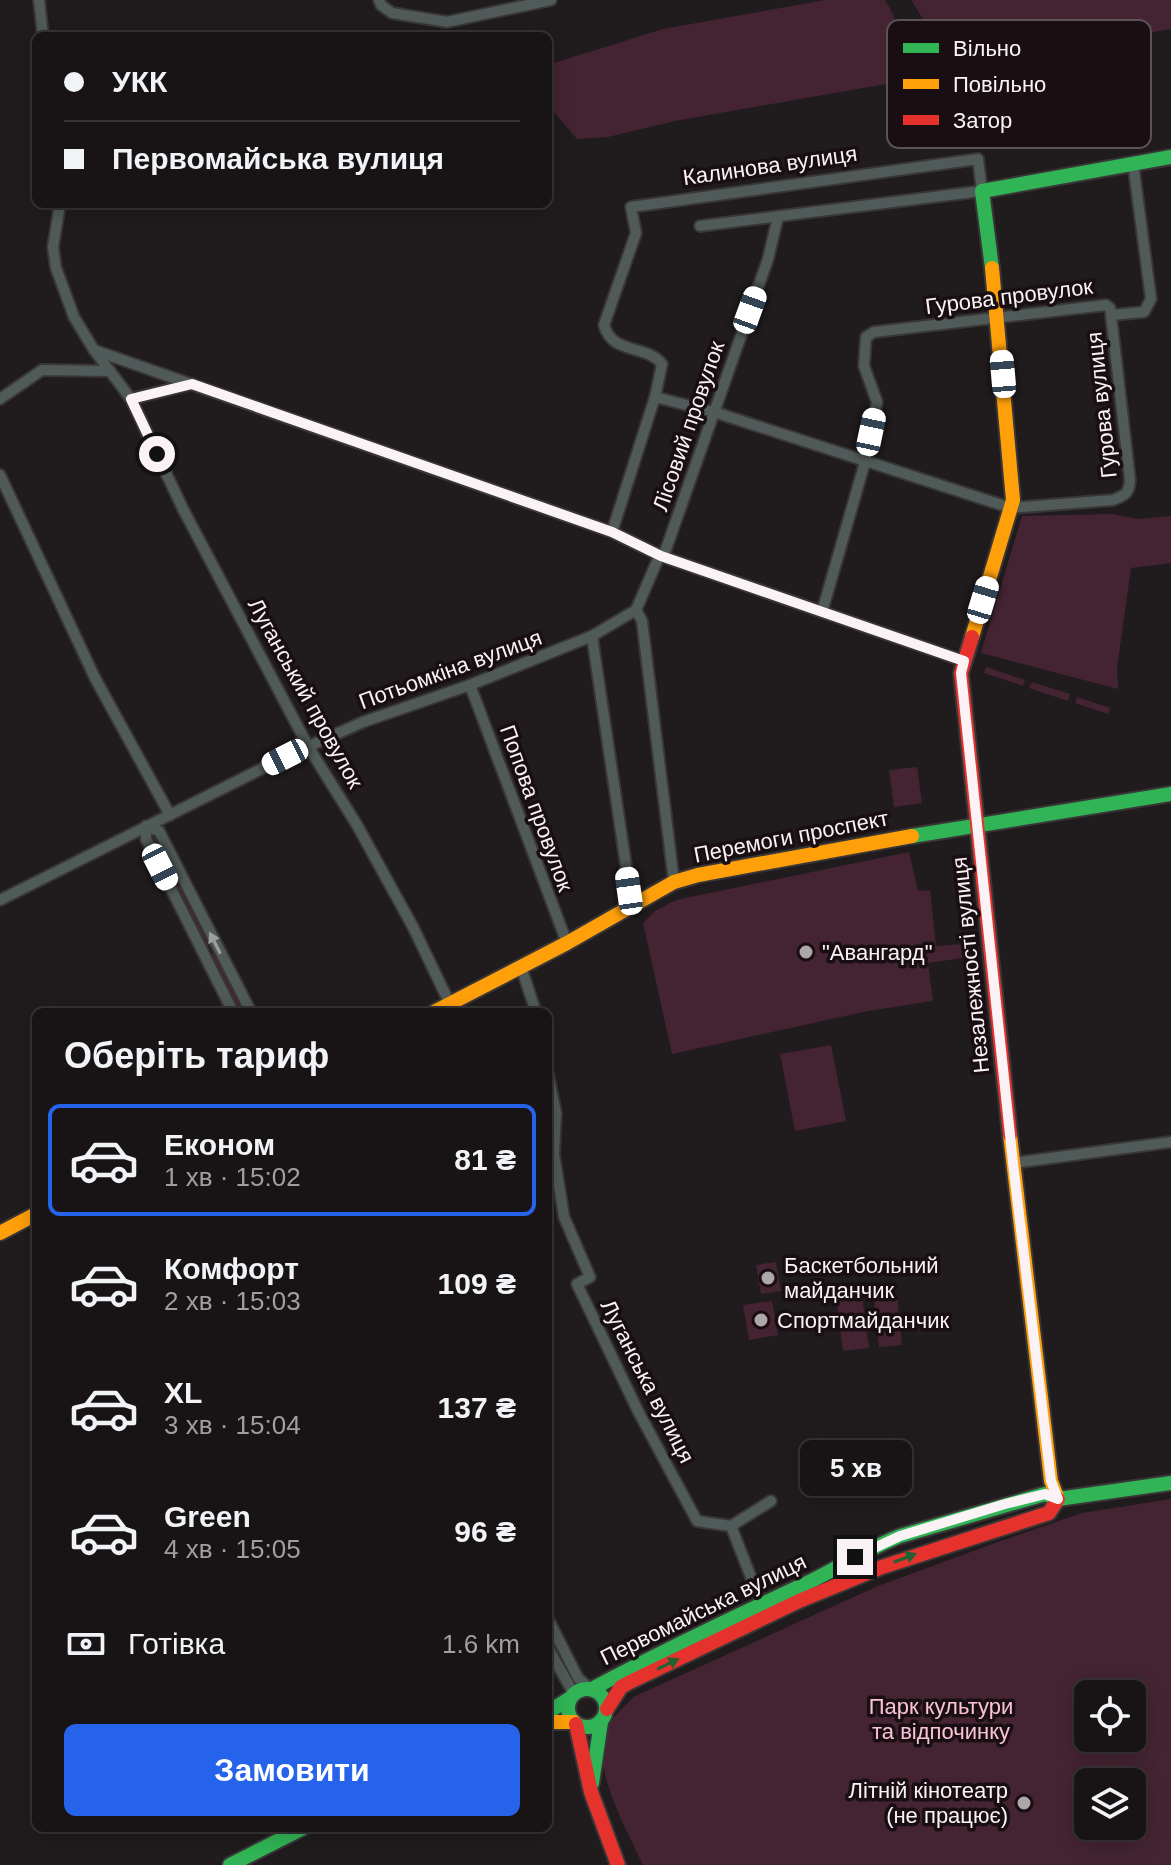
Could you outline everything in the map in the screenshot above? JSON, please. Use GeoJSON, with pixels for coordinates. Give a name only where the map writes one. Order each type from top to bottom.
{"type":"FeatureCollection","features":[{"type":"Feature","properties":{"kind":"main road"},"geometry":{"type":"LineString","coordinates":[[982,191],[1171,157]]}},
{"type":"Feature","properties":{"kind":"main road","name":"Незалежності вулиця"},"geometry":{"type":"LineString","coordinates":[[982,191],[998,317],[1013,487],[1011,508],[961,673],[1013,1163],[1051,1481],[1058,1499]]}},
{"type":"Feature","properties":{"kind":"main road","name":"Перемоги проспект"},"geometry":{"type":"LineString","coordinates":[[456,1006],[674,882],[977,824],[1171,794]]}},
{"type":"Feature","properties":{"kind":"main road"},"geometry":{"type":"LineString","coordinates":[[0,1233],[32,1216]]}},
{"type":"Feature","properties":{"kind":"main road","name":"Первомайська вулиця"},"geometry":{"type":"LineString","coordinates":[[591,1689],[671,1646],[900,1536],[1045,1494],[1058,1499],[1171,1483]]}},
{"type":"Feature","properties":{"kind":"main road","name":"Первомайська вулиця"},"geometry":{"type":"LineString","coordinates":[[604,1715],[621,1687],[799,1601],[918,1553],[1049,1513],[1058,1499]]}},
{"type":"Feature","properties":{"kind":"main road"},"geometry":{"type":"LineString","coordinates":[[552,1709],[572,1696],[591,1689],[605,1700],[591,1792]]}},
{"type":"Feature","properties":{"kind":"main road"},"geometry":{"type":"LineString","coordinates":[[572,1696],[568,1714],[575,1723],[591,1792],[618,1865]]}},
{"type":"Feature","properties":{"kind":"main road"},"geometry":{"type":"LineString","coordinates":[[552,1722],[588,1727],[604,1715]]}},
{"type":"Feature","properties":{"kind":"main road"},"geometry":{"type":"LineString","coordinates":[[230,1865],[295,1832]]}},
{"type":"Feature","properties":{"kind":"street"},"geometry":{"type":"LineString","coordinates":[[39,0],[43,32]]}},
{"type":"Feature","properties":{"kind":"street"},"geometry":{"type":"LineString","coordinates":[[379,0],[392,13],[447,22],[551,0]]}},
{"type":"Feature","properties":{"kind":"street","name":"Калинова вулиця"},"geometry":{"type":"LineString","coordinates":[[655,397],[662,364],[657,357],[614,343],[606,334],[604,325],[636,233],[631,207],[978,159],[982,191]]}},
{"type":"Feature","properties":{"kind":"street","name":"Гурова провулок"},"geometry":{"type":"LineString","coordinates":[[865,462],[877,402],[864,366],[866,337],[874,332],[1106,305],[1111,315],[1144,312],[1151,299],[1133,163]]}},
{"type":"Feature","properties":{"kind":"street"},"geometry":{"type":"LineString","coordinates":[[700,226],[982,191]]}},
{"type":"Feature","properties":{"kind":"street","name":"Луганський провулок"},"geometry":{"type":"LineString","coordinates":[[59,208],[53,247],[56,268],[74,317],[94,350],[131,399],[183,509],[309,748],[357,825],[456,1006]]}},
{"type":"Feature","properties":{"kind":"street","name":"Лісовий провулок"},"geometry":{"type":"LineString","coordinates":[[636,610],[665,552],[768,259],[778,217]]}},
{"type":"Feature","properties":{"kind":"street","name":"Гурова вулиця"},"geometry":{"type":"LineString","coordinates":[[1011,508],[1113,500],[1129,490],[1111,315]]}},
{"type":"Feature","properties":{"kind":"street"},"geometry":{"type":"LineString","coordinates":[[94,350],[612,532],[661,556],[964,661]]}},
{"type":"Feature","properties":{"kind":"street"},"geometry":{"type":"LineString","coordinates":[[0,399],[42,370],[110,371]]}},
{"type":"Feature","properties":{"kind":"street"},"geometry":{"type":"LineString","coordinates":[[131,399],[192,384]]}},
{"type":"Feature","properties":{"kind":"street"},"geometry":{"type":"LineString","coordinates":[[612,532],[655,397],[714,412],[1011,508]]}},
{"type":"Feature","properties":{"kind":"street"},"geometry":{"type":"LineString","coordinates":[[822,612],[865,462]]}},
{"type":"Feature","properties":{"kind":"street"},"geometry":{"type":"LineString","coordinates":[[0,475],[95,678],[170,815]]}},
{"type":"Feature","properties":{"kind":"street"},"geometry":{"type":"LineString","coordinates":[[0,509],[12,505]]}},
{"type":"Feature","properties":{"kind":"street"},"geometry":{"type":"LineString","coordinates":[[636,610],[642,621],[674,882]]}},
{"type":"Feature","properties":{"kind":"street","name":"Потьомкіна вулиця"},"geometry":{"type":"LineString","coordinates":[[0,900],[363,722],[470,685],[592,636],[636,610]]}},
{"type":"Feature","properties":{"kind":"street"},"geometry":{"type":"LineString","coordinates":[[592,636],[632,906]]}},
{"type":"Feature","properties":{"kind":"street","name":"Попова провулок"},"geometry":{"type":"LineString","coordinates":[[470,685],[567,943]]}},
{"type":"Feature","properties":{"kind":"street"},"geometry":{"type":"LineString","coordinates":[[231,1008],[146,839],[146,826],[159,831],[249,1008]]}},
{"type":"Feature","properties":{"kind":"street"},"geometry":{"type":"LineString","coordinates":[[521,967],[535,1008]]}},
{"type":"Feature","properties":{"kind":"street","name":"Луганська вулиця"},"geometry":{"type":"LineString","coordinates":[[552,1094],[556,1113],[552,1145]]}},
{"type":"Feature","properties":{"kind":"street"},"geometry":{"type":"LineString","coordinates":[[1013,1163],[1171,1142]]}},
{"type":"Feature","properties":{"kind":"street","name":"Луганська вулиця"},"geometry":{"type":"LineString","coordinates":[[552,1158],[564,1217],[590,1277],[577,1284],[638,1411],[697,1521],[731,1526]]}},
{"type":"Feature","properties":{"kind":"street"},"geometry":{"type":"LineString","coordinates":[[761,1603],[731,1526],[771,1501]]}},
{"type":"Feature","properties":{"kind":"street"},"geometry":{"type":"LineString","coordinates":[[552,1627],[578,1678],[591,1689]]}},
{"type":"Feature","properties":{"kind":"street"},"geometry":{"type":"LineString","coordinates":[[552,1656],[572,1696]]}},
{"type":"Feature","properties":{"kind":"green space"},"geometry":{"type":"Polygon","coordinates":[[[825,0],[885,0],[895,20],[887,20],[887,84],[675,121],[608,137],[577,139],[552,110],[552,64],[663,29],[825,0]]]}},
{"type":"Feature","properties":{"kind":"green space"},"geometry":{"type":"Polygon","coordinates":[[[911,0],[1171,0],[1171,29],[1151,32],[1151,20],[924,20],[911,0]]]}},
{"type":"Feature","properties":{"kind":"green space"},"geometry":{"type":"Polygon","coordinates":[[[1112,514],[1139,519],[1171,516],[1171,563],[1131,568],[1117,668],[1118,689],[981,653],[1022,516],[1112,514]]]}},
{"type":"Feature","properties":{"kind":"green space"},"geometry":{"type":"Polygon","coordinates":[[[986,667],[1025,680],[1023,686],[984,673],[986,667]]]}},
{"type":"Feature","properties":{"kind":"green space"},"geometry":{"type":"Polygon","coordinates":[[[1032,682],[1070,694],[1068,701],[1029,688],[1032,682]]]}},
{"type":"Feature","properties":{"kind":"green space"},"geometry":{"type":"Polygon","coordinates":[[[1077,697],[1110,708],[1108,714],[1075,703],[1077,697]]]}},
{"type":"Feature","properties":{"kind":"green space"},"geometry":{"type":"Polygon","coordinates":[[[917,767],[922,803],[894,807],[889,770],[917,767]]]}},
{"type":"Feature","properties":{"kind":"green space"},"geometry":{"type":"Polygon","coordinates":[[[157,836],[212,944],[205,947],[150,839],[157,836]]]}},
{"type":"Feature","properties":{"kind":"green space","name":"\"Авангард\""},"geometry":{"type":"Polygon","coordinates":[[[909,852],[918,891],[930,890],[936,946],[962,944],[963,958],[928,963],[933,1001],[868,1011],[672,1054],[643,923],[655,911],[676,900],[909,852]]]}},
{"type":"Feature","properties":{"kind":"green space"},"geometry":{"type":"Polygon","coordinates":[[[215,952],[243,1008],[236,1008],[209,955],[215,952]]]}},
{"type":"Feature","properties":{"kind":"green space"},"geometry":{"type":"Polygon","coordinates":[[[831,1045],[846,1121],[795,1131],[780,1054],[831,1045]]]}},
{"type":"Feature","properties":{"kind":"green space","name":"Баскетбольний майданчик"},"geometry":{"type":"Polygon","coordinates":[[[776,1262],[781,1291],[761,1294],[756,1265],[776,1262]]]}},
{"type":"Feature","properties":{"kind":"green space"},"geometry":{"type":"Polygon","coordinates":[[[897,1294],[902,1345],[879,1347],[874,1297],[897,1294]]]}},
{"type":"Feature","properties":{"kind":"green space"},"geometry":{"type":"Polygon","coordinates":[[[862,1295],[869,1348],[843,1351],[836,1298],[862,1295]]]}},
{"type":"Feature","properties":{"kind":"green space","name":"Спортмайданчик"},"geometry":{"type":"Polygon","coordinates":[[[772,1301],[778,1335],[749,1340],[743,1305],[772,1301]]]}},
{"type":"Feature","properties":{"kind":"green space","name":"Парк культури та відпочинку"},"geometry":{"type":"Polygon","coordinates":[[[1171,1499],[1171,1865],[643,1865],[612,1796],[602,1757],[608,1725],[633,1697],[878,1586],[1082,1513],[1171,1499]]]}},
{"type":"Feature","properties":{"kind":"traffic: fast"},"geometry":{"type":"LineString","coordinates":[[992,268],[982,191],[1171,157]]}},
{"type":"Feature","properties":{"kind":"traffic: fast"},"geometry":{"type":"LineString","coordinates":[[912,836],[1171,794]]}},
{"type":"Feature","properties":{"kind":"traffic: fast"},"geometry":{"type":"LineString","coordinates":[[592,1689],[900,1536],[1045,1494],[1058,1499],[1171,1483]]}},
{"type":"Feature","properties":{"kind":"traffic: fast"},"geometry":{"type":"LineString","coordinates":[[587,1689],[601,1694],[606,1708],[601,1722],[587,1727],[573,1722],[568,1708],[573,1694],[587,1689]]}},
{"type":"Feature","properties":{"kind":"traffic: fast"},"geometry":{"type":"LineString","coordinates":[[552,1710],[569,1699]]}},
{"type":"Feature","properties":{"kind":"traffic: fast"},"geometry":{"type":"LineString","coordinates":[[592,1783],[601,1722]]}},
{"type":"Feature","properties":{"kind":"traffic: fast"},"geometry":{"type":"LineString","coordinates":[[230,1865],[295,1832]]}},
{"type":"Feature","properties":{"kind":"traffic: slow"},"geometry":{"type":"LineString","coordinates":[[972,637],[1013,500],[992,268]]}},
{"type":"Feature","properties":{"kind":"traffic: slow"},"geometry":{"type":"LineString","coordinates":[[442,1008],[567,943],[674,882],[912,836]]}},
{"type":"Feature","properties":{"kind":"traffic: slow"},"geometry":{"type":"LineString","coordinates":[[1010,1135],[1051,1481],[1058,1499]]}},
{"type":"Feature","properties":{"kind":"traffic: slow"},"geometry":{"type":"LineString","coordinates":[[0,1233],[32,1216]]}},
{"type":"Feature","properties":{"kind":"traffic: slow"},"geometry":{"type":"LineString","coordinates":[[552,1722],[574,1722]]}},
{"type":"Feature","properties":{"kind":"traffic: jam"},"geometry":{"type":"LineString","coordinates":[[972,637],[961,673],[1010,1135]]}},
{"type":"Feature","properties":{"kind":"traffic: jam"},"geometry":{"type":"LineString","coordinates":[[607,1709],[621,1687],[628,1683],[799,1601],[882,1567],[1049,1513],[1058,1499]]}},
{"type":"Feature","properties":{"kind":"traffic: jam"},"geometry":{"type":"LineString","coordinates":[[576,1724],[591,1792],[618,1865]]}},
{"type":"Feature","properties":{"kind":"place","name":"\"Авангард\""},"geometry":{"type":"Point","coordinates":[806,952]}},
{"type":"Feature","properties":{"kind":"place","name":"Баскетбольний майданчик"},"geometry":{"type":"Point","coordinates":[768,1278]}},
{"type":"Feature","properties":{"kind":"place","name":"Спортмайданчик"},"geometry":{"type":"Point","coordinates":[761,1320]}},
{"type":"Feature","properties":{"kind":"place","name":"Літній кінотеатр (не працює)"},"geometry":{"type":"Point","coordinates":[1024,1803]}},
{"type":"Feature","properties":{"kind":"route"},"geometry":{"type":"LineString","coordinates":[[157,454],[131,399],[192,384],[612,532],[661,556],[964,661],[961,673],[1013,1163],[1051,1481],[1058,1499],[1045,1494],[1005,1504],[900,1536],[855,1557]]}}]}
